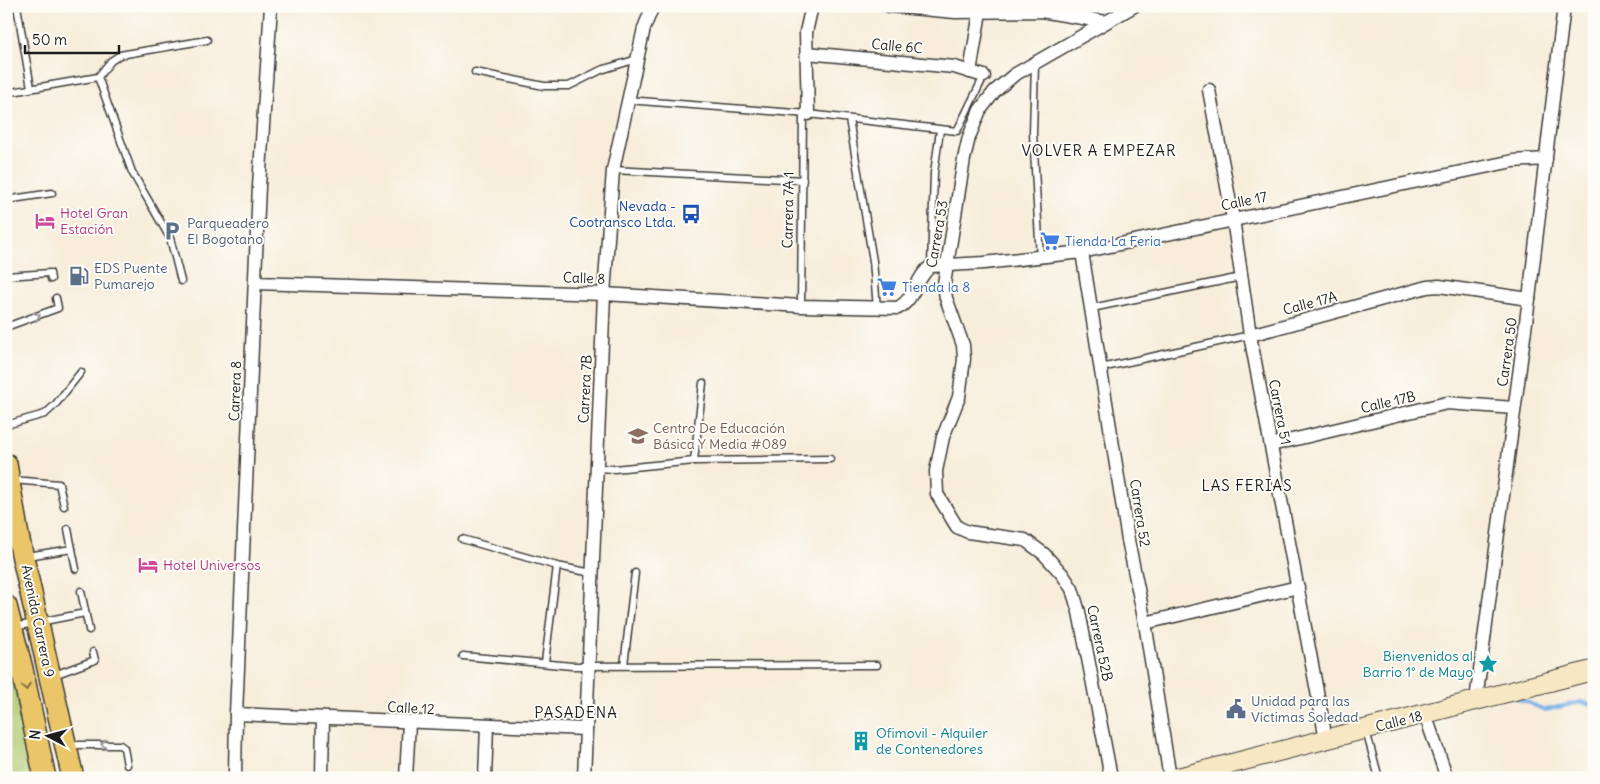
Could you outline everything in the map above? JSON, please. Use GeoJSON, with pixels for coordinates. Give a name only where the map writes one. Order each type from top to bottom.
{"type":"FeatureCollection","features":[{"type":"Feature","properties":{"kind":"highway","name":"Avenida Carrera 9"},"geometry":{"type":"LineString","coordinates":[[8,472],[18,536],[24,556],[72,778]]}},
{"type":"Feature","properties":{"kind":"highway","name":"Avenida Carrera 9"},"geometry":{"type":"LineString","coordinates":[[6,606],[45,778]]}},
{"type":"Feature","properties":{"kind":"main road","name":"Calle 18"},"geometry":{"type":"LineString","coordinates":[[1176,778],[1203,774],[1366,729],[1594,670]]}},
{"type":"Feature","properties":{"kind":"street","name":"Carrera 8"},"geometry":{"type":"LineString","coordinates":[[235,778],[236,714],[255,283],[271,6]]}},
{"type":"Feature","properties":{"kind":"street","name":"Carrera 7B"},"geometry":{"type":"LineString","coordinates":[[584,778],[604,294],[613,170],[644,28],[653,6]]}},
{"type":"Feature","properties":{"kind":"street","name":"Carrera 7A 1"},"geometry":{"type":"LineString","coordinates":[[806,114],[806,32],[812,6]]}},
{"type":"Feature","properties":{"kind":"street"},"geometry":{"type":"LineString","coordinates":[[889,6],[955,12],[981,8],[1089,12],[1106,22]]}},
{"type":"Feature","properties":{"kind":"street","name":"Carrera 53"},"geometry":{"type":"LineString","coordinates":[[1025,540],[968,532],[957,526],[937,494],[936,471],[943,437],[959,397],[964,359],[963,345],[946,298],[944,284],[969,136],[980,110],[995,91],[1031,66],[1134,6]]}},
{"type":"Feature","properties":{"kind":"street","name":"Carrera 50"},"geometry":{"type":"LineString","coordinates":[[1476,700],[1529,299],[1564,6]]}},
{"type":"Feature","properties":{"kind":"street"},"geometry":{"type":"LineString","coordinates":[[970,72],[981,8]]}},
{"type":"Feature","properties":{"kind":"street","name":"Calle 6C"},"geometry":{"type":"LineString","coordinates":[[807,54],[954,67],[984,76]]}},
{"type":"Feature","properties":{"kind":"street","name":"Carrera 51"},"geometry":{"type":"LineString","coordinates":[[1208,90],[1233,219],[1250,335],[1326,740]]}},
{"type":"Feature","properties":{"kind":"street","name":"Calle 17"},"geometry":{"type":"LineString","coordinates":[[947,266],[1040,258],[1082,252],[1512,161],[1546,159]]}},
{"type":"Feature","properties":{"kind":"street","name":"Carrera 52"},"geometry":{"type":"LineString","coordinates":[[1082,252],[1128,540],[1145,623],[1170,778]]}},
{"type":"Feature","properties":{"kind":"street","name":"Calle 8"},"geometry":{"type":"LineString","coordinates":[[255,283],[604,294],[802,306],[898,308],[909,300],[926,269],[932,266]]}},
{"type":"Feature","properties":{"kind":"street"},"geometry":{"type":"LineString","coordinates":[[932,266],[947,266]]}},
{"type":"Feature","properties":{"kind":"street","name":"Calle 17A"},"geometry":{"type":"LineString","coordinates":[[1250,335],[1427,287],[1444,287],[1529,299]]}},
{"type":"Feature","properties":{"kind":"street","name":"Calle 17B"},"geometry":{"type":"LineString","coordinates":[[1271,445],[1447,403],[1514,408]]}},
{"type":"Feature","properties":{"kind":"street","name":"Carrera 52B"},"geometry":{"type":"LineString","coordinates":[[1025,540],[1049,560],[1063,575],[1072,590],[1085,640],[1110,772]]}},
{"type":"Feature","properties":{"kind":"street"},"geometry":{"type":"LineString","coordinates":[[1145,623],[1298,586]]}},
{"type":"Feature","properties":{"kind":"street","name":"Calle 12"},"geometry":{"type":"LineString","coordinates":[[236,714],[409,723],[586,729]]}},
{"type":"Feature","properties":{"kind":"street"},"geometry":{"type":"LineString","coordinates":[[1425,714],[1447,778]]}},
{"type":"Feature","properties":{"kind":"street"},"geometry":{"type":"LineString","coordinates":[[322,778],[323,718]]}},
{"type":"Feature","properties":{"kind":"street"},"geometry":{"type":"LineString","coordinates":[[406,778],[409,723]]}},
{"type":"Feature","properties":{"kind":"street"},"geometry":{"type":"LineString","coordinates":[[484,778],[487,726]]}},
{"type":"Feature","properties":{"kind":"lane"},"geometry":{"type":"LineString","coordinates":[[17,6],[31,88]]}},
{"type":"Feature","properties":{"kind":"lane"},"geometry":{"type":"LineString","coordinates":[[6,92],[98,77],[111,60],[120,55],[207,40]]}},
{"type":"Feature","properties":{"kind":"lane"},"geometry":{"type":"LineString","coordinates":[[475,72],[544,86],[569,86],[601,70],[637,59]]}},
{"type":"Feature","properties":{"kind":"lane"},"geometry":{"type":"LineString","coordinates":[[1031,66],[1040,258]]}},
{"type":"Feature","properties":{"kind":"lane"},"geometry":{"type":"LineString","coordinates":[[627,100],[806,114],[957,131],[984,76]]}},
{"type":"Feature","properties":{"kind":"lane"},"geometry":{"type":"LineString","coordinates":[[98,77],[132,172],[170,238],[181,281]]}},
{"type":"Feature","properties":{"kind":"lane","name":"Carrera 7A 1"},"geometry":{"type":"LineString","coordinates":[[802,306],[806,114]]}},
{"type":"Feature","properties":{"kind":"lane"},"geometry":{"type":"LineString","coordinates":[[849,119],[873,261],[878,308]]}},
{"type":"Feature","properties":{"kind":"lane"},"geometry":{"type":"LineString","coordinates":[[932,266],[934,173],[940,130]]}},
{"type":"Feature","properties":{"kind":"lane"},"geometry":{"type":"LineString","coordinates":[[613,170],[804,180]]}},
{"type":"Feature","properties":{"kind":"lane"},"geometry":{"type":"LineString","coordinates":[[6,200],[52,193]]}},
{"type":"Feature","properties":{"kind":"lane"},"geometry":{"type":"LineString","coordinates":[[6,276],[50,274],[52,279]]}},
{"type":"Feature","properties":{"kind":"lane"},"geometry":{"type":"LineString","coordinates":[[1092,308],[1241,277]]}},
{"type":"Feature","properties":{"kind":"lane"},"geometry":{"type":"LineString","coordinates":[[6,327],[58,308],[56,298]]}},
{"type":"Feature","properties":{"kind":"lane","name":"Calle 17A"},"geometry":{"type":"LineString","coordinates":[[1101,368],[1250,335]]}},
{"type":"Feature","properties":{"kind":"lane"},"geometry":{"type":"LineString","coordinates":[[6,424],[45,414],[55,405],[81,372]]}},
{"type":"Feature","properties":{"kind":"lane"},"geometry":{"type":"LineString","coordinates":[[694,461],[702,383]]}},
{"type":"Feature","properties":{"kind":"lane"},"geometry":{"type":"LineString","coordinates":[[597,468],[614,469],[694,461],[830,459]]}},
{"type":"Feature","properties":{"kind":"lane"},"geometry":{"type":"LineString","coordinates":[[8,472],[59,484],[64,506]]}},
{"type":"Feature","properties":{"kind":"lane"},"geometry":{"type":"LineString","coordinates":[[68,529],[76,569]]}},
{"type":"Feature","properties":{"kind":"lane"},"geometry":{"type":"LineString","coordinates":[[462,539],[557,566],[592,573]]}},
{"type":"Feature","properties":{"kind":"lane"},"geometry":{"type":"LineString","coordinates":[[24,556],[72,549]]}},
{"type":"Feature","properties":{"kind":"lane"},"geometry":{"type":"LineString","coordinates":[[545,662],[557,566]]}},
{"type":"Feature","properties":{"kind":"lane"},"geometry":{"type":"LineString","coordinates":[[624,665],[635,573]]}},
{"type":"Feature","properties":{"kind":"lane"},"geometry":{"type":"LineString","coordinates":[[81,592],[88,630]]}},
{"type":"Feature","properties":{"kind":"lane"},"geometry":{"type":"LineString","coordinates":[[12,627],[85,613]]}},
{"type":"Feature","properties":{"kind":"lane"},"geometry":{"type":"LineString","coordinates":[[50,676],[95,660],[93,652]]}},
{"type":"Feature","properties":{"kind":"lane"},"geometry":{"type":"LineString","coordinates":[[463,656],[545,662],[572,666],[877,665]]}},
{"type":"Feature","properties":{"kind":"lane"},"geometry":{"type":"LineString","coordinates":[[1366,729],[1379,778]]}},
{"type":"Feature","properties":{"kind":"lane"},"geometry":{"type":"LineString","coordinates":[[65,745],[120,745],[124,748],[126,765]]}},
{"type":"Feature","properties":{"kind":"green space"},"geometry":{"type":"Polygon","coordinates":[[[6,647],[34,778],[6,778],[6,647]]]}},
{"type":"Feature","properties":{"kind":"waterway"},"geometry":{"type":"LineString","coordinates":[[1515,697],[1545,710],[1581,702],[1594,706]]}},
{"type":"Feature","properties":{"kind":"place","name":"Nevada - Cootransco Ltda."},"geometry":{"type":"Point","coordinates":[691,214]}},
{"type":"Feature","properties":{"kind":"place","name":"Hotel Gran Estación"},"geometry":{"type":"Point","coordinates":[45,221]}},
{"type":"Feature","properties":{"kind":"place","name":"Parqueadero El Bogotano"},"geometry":{"type":"Point","coordinates":[172,231]}},
{"type":"Feature","properties":{"kind":"place","name":"Tienda La Feria"},"geometry":{"type":"Point","coordinates":[1050,241]}},
{"type":"Feature","properties":{"kind":"place","name":"EDS Puente Pumarejo"},"geometry":{"type":"Point","coordinates":[79,276]}},
{"type":"Feature","properties":{"kind":"place","name":"Tienda la 8"},"geometry":{"type":"Point","coordinates":[887,287]}},
{"type":"Feature","properties":{"kind":"place","name":"Centro De Educación Básica Y Media #089"},"geometry":{"type":"Point","coordinates":[638,436]}},
{"type":"Feature","properties":{"kind":"place","name":"Hotel Universos"},"geometry":{"type":"Point","coordinates":[148,565]}},
{"type":"Feature","properties":{"kind":"place","name":"Bienvenidos al Barrio 1° de Mayo"},"geometry":{"type":"Point","coordinates":[1488,664]}},
{"type":"Feature","properties":{"kind":"place","name":"Unidad para las Víctimas Soledad"},"geometry":{"type":"Point","coordinates":[1236,709]}},
{"type":"Feature","properties":{"kind":"place","name":"Ofimovil - Alquiler de Contenedores"},"geometry":{"type":"Point","coordinates":[861,741]}},
{"type":"Feature","properties":{"kind":"district","name":"VOLVER A EMPEZAR"},"geometry":{"type":"Point","coordinates":[1099,151]}},
{"type":"Feature","properties":{"kind":"district","name":"LAS FERIAS"},"geometry":{"type":"Point","coordinates":[1247,486]}},
{"type":"Feature","properties":{"kind":"district","name":"PASADENA"},"geometry":{"type":"Point","coordinates":[576,713]}}]}
